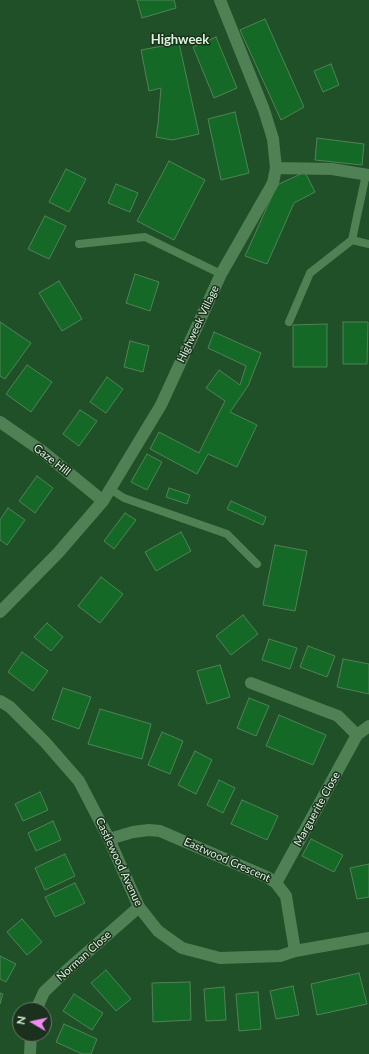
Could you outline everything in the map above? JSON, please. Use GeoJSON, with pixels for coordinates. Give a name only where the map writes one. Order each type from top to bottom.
{"type":"FeatureCollection","features":[{"type":"Feature","properties":{"kind":"street","name":"Highweek Village"},"geometry":{"type":"LineString","coordinates":[[0,612],[58,553],[103,501],[161,405],[221,274],[273,183],[276,168],[273,139],[264,110],[220,0]]}},
{"type":"Feature","properties":{"kind":"street"},"geometry":{"type":"LineString","coordinates":[[276,168],[332,169],[368,175]]}},
{"type":"Feature","properties":{"kind":"street","name":"Gaze Hill"},"geometry":{"type":"LineString","coordinates":[[0,422],[42,451],[103,501]]}},
{"type":"Feature","properties":{"kind":"street"},"geometry":{"type":"LineString","coordinates":[[251,683],[338,716],[357,735]]}},
{"type":"Feature","properties":{"kind":"street","name":"Castlewood Avenue"},"geometry":{"type":"LineString","coordinates":[[0,701],[10,707],[45,742],[79,781],[109,839],[139,907],[158,931],[182,948],[220,958],[280,956],[295,951],[369,938]]}},
{"type":"Feature","properties":{"kind":"street","name":"Marguerite Close"},"geometry":{"type":"LineString","coordinates":[[276,883],[357,735],[369,726]]}},
{"type":"Feature","properties":{"kind":"street","name":"Eastwood Crescent"},"geometry":{"type":"LineString","coordinates":[[109,839],[133,832],[149,830],[160,831],[267,877],[276,883],[286,896],[295,951]]}},
{"type":"Feature","properties":{"kind":"street","name":"Norman Close"},"geometry":{"type":"LineString","coordinates":[[40,1002],[44,992],[139,907]]}},
{"type":"Feature","properties":{"kind":"street"},"geometry":{"type":"LineString","coordinates":[[30,1054],[31,1042]]}},
{"type":"Feature","properties":{"kind":"lane"},"geometry":{"type":"LineString","coordinates":[[289,322],[310,273],[352,240],[368,175]]}},
{"type":"Feature","properties":{"kind":"lane"},"geometry":{"type":"LineString","coordinates":[[79,244],[145,237],[221,274]]}},
{"type":"Feature","properties":{"kind":"lane"},"geometry":{"type":"LineString","coordinates":[[352,240],[369,244]]}},
{"type":"Feature","properties":{"kind":"lane"},"geometry":{"type":"LineString","coordinates":[[110,489],[124,498],[227,534],[257,564]]}},
{"type":"Feature","properties":{"kind":"building"},"geometry":{"type":"Polygon","coordinates":[[[137,0],[174,0],[176,8],[142,18],[137,0]]]}},
{"type":"Feature","properties":{"kind":"building"},"geometry":{"type":"Polygon","coordinates":[[[265,19],[304,107],[281,120],[240,30],[265,19]]]}},
{"type":"Feature","properties":{"kind":"building"},"geometry":{"type":"Polygon","coordinates":[[[216,37],[237,88],[214,98],[193,47],[216,37]]]}},
{"type":"Feature","properties":{"kind":"building"},"geometry":{"type":"Polygon","coordinates":[[[179,43],[199,134],[172,140],[156,137],[161,88],[149,91],[141,50],[179,43]]]}},
{"type":"Feature","properties":{"kind":"building"},"geometry":{"type":"Polygon","coordinates":[[[331,64],[339,85],[323,92],[314,71],[331,64]]]}},
{"type":"Feature","properties":{"kind":"building"},"geometry":{"type":"Polygon","coordinates":[[[235,112],[249,173],[221,180],[208,119],[235,112]]]}},
{"type":"Feature","properties":{"kind":"building"},"geometry":{"type":"Polygon","coordinates":[[[317,138],[364,144],[362,165],[315,160],[317,138]]]}},
{"type":"Feature","properties":{"kind":"building"},"geometry":{"type":"Polygon","coordinates":[[[169,161],[205,180],[174,240],[137,221],[169,161]]]}},
{"type":"Feature","properties":{"kind":"building"},"geometry":{"type":"Polygon","coordinates":[[[66,169],[86,179],[69,212],[49,202],[66,169]]]}},
{"type":"Feature","properties":{"kind":"building"},"geometry":{"type":"Polygon","coordinates":[[[305,172],[315,192],[294,203],[267,264],[245,256],[277,185],[305,172]]]}},
{"type":"Feature","properties":{"kind":"building"},"geometry":{"type":"Polygon","coordinates":[[[116,184],[138,193],[130,212],[108,203],[116,184]]]}},
{"type":"Feature","properties":{"kind":"building"},"geometry":{"type":"Polygon","coordinates":[[[45,216],[66,226],[49,259],[28,249],[45,216]]]}},
{"type":"Feature","properties":{"kind":"building"},"geometry":{"type":"Polygon","coordinates":[[[135,274],[159,282],[150,311],[126,303],[135,274]]]}},
{"type":"Feature","properties":{"kind":"building"},"geometry":{"type":"Polygon","coordinates":[[[59,281],[82,319],[62,331],[39,293],[59,281]]]}},
{"type":"Feature","properties":{"kind":"building"},"geometry":{"type":"Polygon","coordinates":[[[0,322],[31,343],[5,379],[0,376],[0,322]]]}},
{"type":"Feature","properties":{"kind":"building"},"geometry":{"type":"Polygon","coordinates":[[[343,322],[368,322],[367,364],[343,364],[343,322]]]}},
{"type":"Feature","properties":{"kind":"building"},"geometry":{"type":"Polygon","coordinates":[[[327,324],[327,367],[293,367],[293,325],[327,324]]]}},
{"type":"Feature","properties":{"kind":"building"},"geometry":{"type":"Polygon","coordinates":[[[214,332],[261,353],[248,386],[230,412],[257,425],[237,467],[208,454],[197,474],[150,449],[159,432],[199,453],[225,401],[206,388],[219,370],[240,385],[246,366],[208,348],[214,332]]]}},
{"type":"Feature","properties":{"kind":"building"},"geometry":{"type":"Polygon","coordinates":[[[130,341],[149,346],[143,372],[124,367],[130,341]]]}},
{"type":"Feature","properties":{"kind":"building"},"geometry":{"type":"Polygon","coordinates":[[[27,365],[52,382],[31,412],[6,394],[27,365]]]}},
{"type":"Feature","properties":{"kind":"building"},"geometry":{"type":"Polygon","coordinates":[[[107,377],[123,389],[106,413],[90,402],[107,377]]]}},
{"type":"Feature","properties":{"kind":"building"},"geometry":{"type":"Polygon","coordinates":[[[80,410],[97,421],[79,446],[63,434],[80,410]]]}},
{"type":"Feature","properties":{"kind":"building"},"geometry":{"type":"Polygon","coordinates":[[[147,454],[162,462],[147,490],[131,482],[147,454]]]}},
{"type":"Feature","properties":{"kind":"building"},"geometry":{"type":"Polygon","coordinates":[[[37,476],[53,488],[35,513],[19,501],[37,476]]]}},
{"type":"Feature","properties":{"kind":"building"},"geometry":{"type":"Polygon","coordinates":[[[169,488],[190,495],[187,504],[166,497],[169,488]]]}},
{"type":"Feature","properties":{"kind":"building"},"geometry":{"type":"Polygon","coordinates":[[[231,501],[266,517],[263,525],[227,509],[231,501]]]}},
{"type":"Feature","properties":{"kind":"building"},"geometry":{"type":"Polygon","coordinates":[[[8,508],[25,520],[7,545],[0,540],[0,520],[8,508]]]}},
{"type":"Feature","properties":{"kind":"building"},"geometry":{"type":"Polygon","coordinates":[[[125,513],[136,520],[114,549],[104,541],[125,513]]]}},
{"type":"Feature","properties":{"kind":"building"},"geometry":{"type":"Polygon","coordinates":[[[181,532],[191,551],[156,571],[145,552],[181,532]]]}},
{"type":"Feature","properties":{"kind":"building"},"geometry":{"type":"Polygon","coordinates":[[[275,545],[307,551],[295,611],[263,605],[275,545]]]}},
{"type":"Feature","properties":{"kind":"building"},"geometry":{"type":"Polygon","coordinates":[[[101,577],[123,594],[100,623],[78,606],[101,577]]]}},
{"type":"Feature","properties":{"kind":"building"},"geometry":{"type":"Polygon","coordinates":[[[243,615],[258,634],[231,655],[216,636],[243,615]]]}},
{"type":"Feature","properties":{"kind":"building"},"geometry":{"type":"Polygon","coordinates":[[[47,623],[63,637],[51,651],[34,637],[47,623]]]}},
{"type":"Feature","properties":{"kind":"building"},"geometry":{"type":"Polygon","coordinates":[[[269,639],[297,648],[290,669],[262,660],[269,639]]]}},
{"type":"Feature","properties":{"kind":"building"},"geometry":{"type":"Polygon","coordinates":[[[308,646],[335,656],[327,677],[300,667],[308,646]]]}},
{"type":"Feature","properties":{"kind":"building"},"geometry":{"type":"Polygon","coordinates":[[[22,652],[48,671],[33,691],[8,672],[22,652]]]}},
{"type":"Feature","properties":{"kind":"building"},"geometry":{"type":"Polygon","coordinates":[[[343,659],[369,664],[369,694],[337,687],[343,659]]]}},
{"type":"Feature","properties":{"kind":"building"},"geometry":{"type":"Polygon","coordinates":[[[220,665],[230,697],[207,704],[197,671],[220,665]]]}},
{"type":"Feature","properties":{"kind":"building"},"geometry":{"type":"Polygon","coordinates":[[[63,688],[91,697],[79,729],[52,719],[63,688]]]}},
{"type":"Feature","properties":{"kind":"building"},"geometry":{"type":"Polygon","coordinates":[[[249,698],[269,706],[256,736],[237,728],[249,698]]]}},
{"type":"Feature","properties":{"kind":"building"},"geometry":{"type":"Polygon","coordinates":[[[100,709],[151,724],[142,759],[88,744],[100,709]]]}},
{"type":"Feature","properties":{"kind":"building"},"geometry":{"type":"Polygon","coordinates":[[[279,715],[326,735],[313,765],[266,746],[279,715]]]}},
{"type":"Feature","properties":{"kind":"building"},"geometry":{"type":"Polygon","coordinates":[[[162,732],[183,741],[170,774],[148,765],[162,732]]]}},
{"type":"Feature","properties":{"kind":"building"},"geometry":{"type":"Polygon","coordinates":[[[195,751],[212,760],[196,794],[178,785],[195,751]]]}},
{"type":"Feature","properties":{"kind":"building"},"geometry":{"type":"Polygon","coordinates":[[[219,780],[235,788],[223,813],[207,805],[219,780]]]}},
{"type":"Feature","properties":{"kind":"building"},"geometry":{"type":"Polygon","coordinates":[[[40,792],[48,810],[23,821],[15,804],[40,792]]]}},
{"type":"Feature","properties":{"kind":"building"},"geometry":{"type":"Polygon","coordinates":[[[242,800],[278,816],[267,840],[231,824],[242,800]]]}},
{"type":"Feature","properties":{"kind":"building"},"geometry":{"type":"Polygon","coordinates":[[[53,821],[61,840],[36,851],[28,833],[53,821]]]}},
{"type":"Feature","properties":{"kind":"building"},"geometry":{"type":"Polygon","coordinates":[[[311,839],[343,855],[334,872],[302,856],[311,839]]]}},
{"type":"Feature","properties":{"kind":"building"},"geometry":{"type":"Polygon","coordinates":[[[65,854],[75,876],[45,890],[35,868],[65,854]]]}},
{"type":"Feature","properties":{"kind":"building"},"geometry":{"type":"Polygon","coordinates":[[[369,864],[369,897],[357,899],[350,868],[369,864]]]}},
{"type":"Feature","properties":{"kind":"building"},"geometry":{"type":"Polygon","coordinates":[[[75,883],[85,903],[55,917],[45,897],[75,883]]]}},
{"type":"Feature","properties":{"kind":"building"},"geometry":{"type":"Polygon","coordinates":[[[22,919],[42,942],[27,955],[7,932],[22,919]]]}},
{"type":"Feature","properties":{"kind":"building"},"geometry":{"type":"Polygon","coordinates":[[[0,956],[16,964],[6,982],[0,979],[0,956]]]}},
{"type":"Feature","properties":{"kind":"building"},"geometry":{"type":"Polygon","coordinates":[[[106,970],[131,999],[116,1011],[91,983],[106,970]]]}},
{"type":"Feature","properties":{"kind":"building"},"geometry":{"type":"Polygon","coordinates":[[[359,973],[367,1004],[317,1015],[311,984],[359,973]]]}},
{"type":"Feature","properties":{"kind":"building"},"geometry":{"type":"Polygon","coordinates":[[[190,982],[191,1020],[153,1022],[152,983],[190,982]]]}},
{"type":"Feature","properties":{"kind":"building"},"geometry":{"type":"Polygon","coordinates":[[[293,986],[299,1015],[276,1019],[270,991],[293,986]]]}},
{"type":"Feature","properties":{"kind":"building"},"geometry":{"type":"Polygon","coordinates":[[[224,987],[226,1020],[206,1021],[204,989],[224,987]]]}},
{"type":"Feature","properties":{"kind":"building"},"geometry":{"type":"Polygon","coordinates":[[[258,992],[261,1029],[239,1031],[236,994],[258,992]]]}},
{"type":"Feature","properties":{"kind":"building"},"geometry":{"type":"Polygon","coordinates":[[[0,993],[3,994],[0,1004],[0,993]]]}},
{"type":"Feature","properties":{"kind":"building"},"geometry":{"type":"Polygon","coordinates":[[[74,994],[103,1013],[92,1030],[63,1011],[74,994]]]}},
{"type":"Feature","properties":{"kind":"building"},"geometry":{"type":"Polygon","coordinates":[[[64,1024],[97,1039],[91,1054],[82,1054],[56,1042],[64,1024]]]}},
{"type":"Feature","properties":{"kind":"district","name":"Highweek"},"geometry":{"type":"Point","coordinates":[180,40]}}]}
